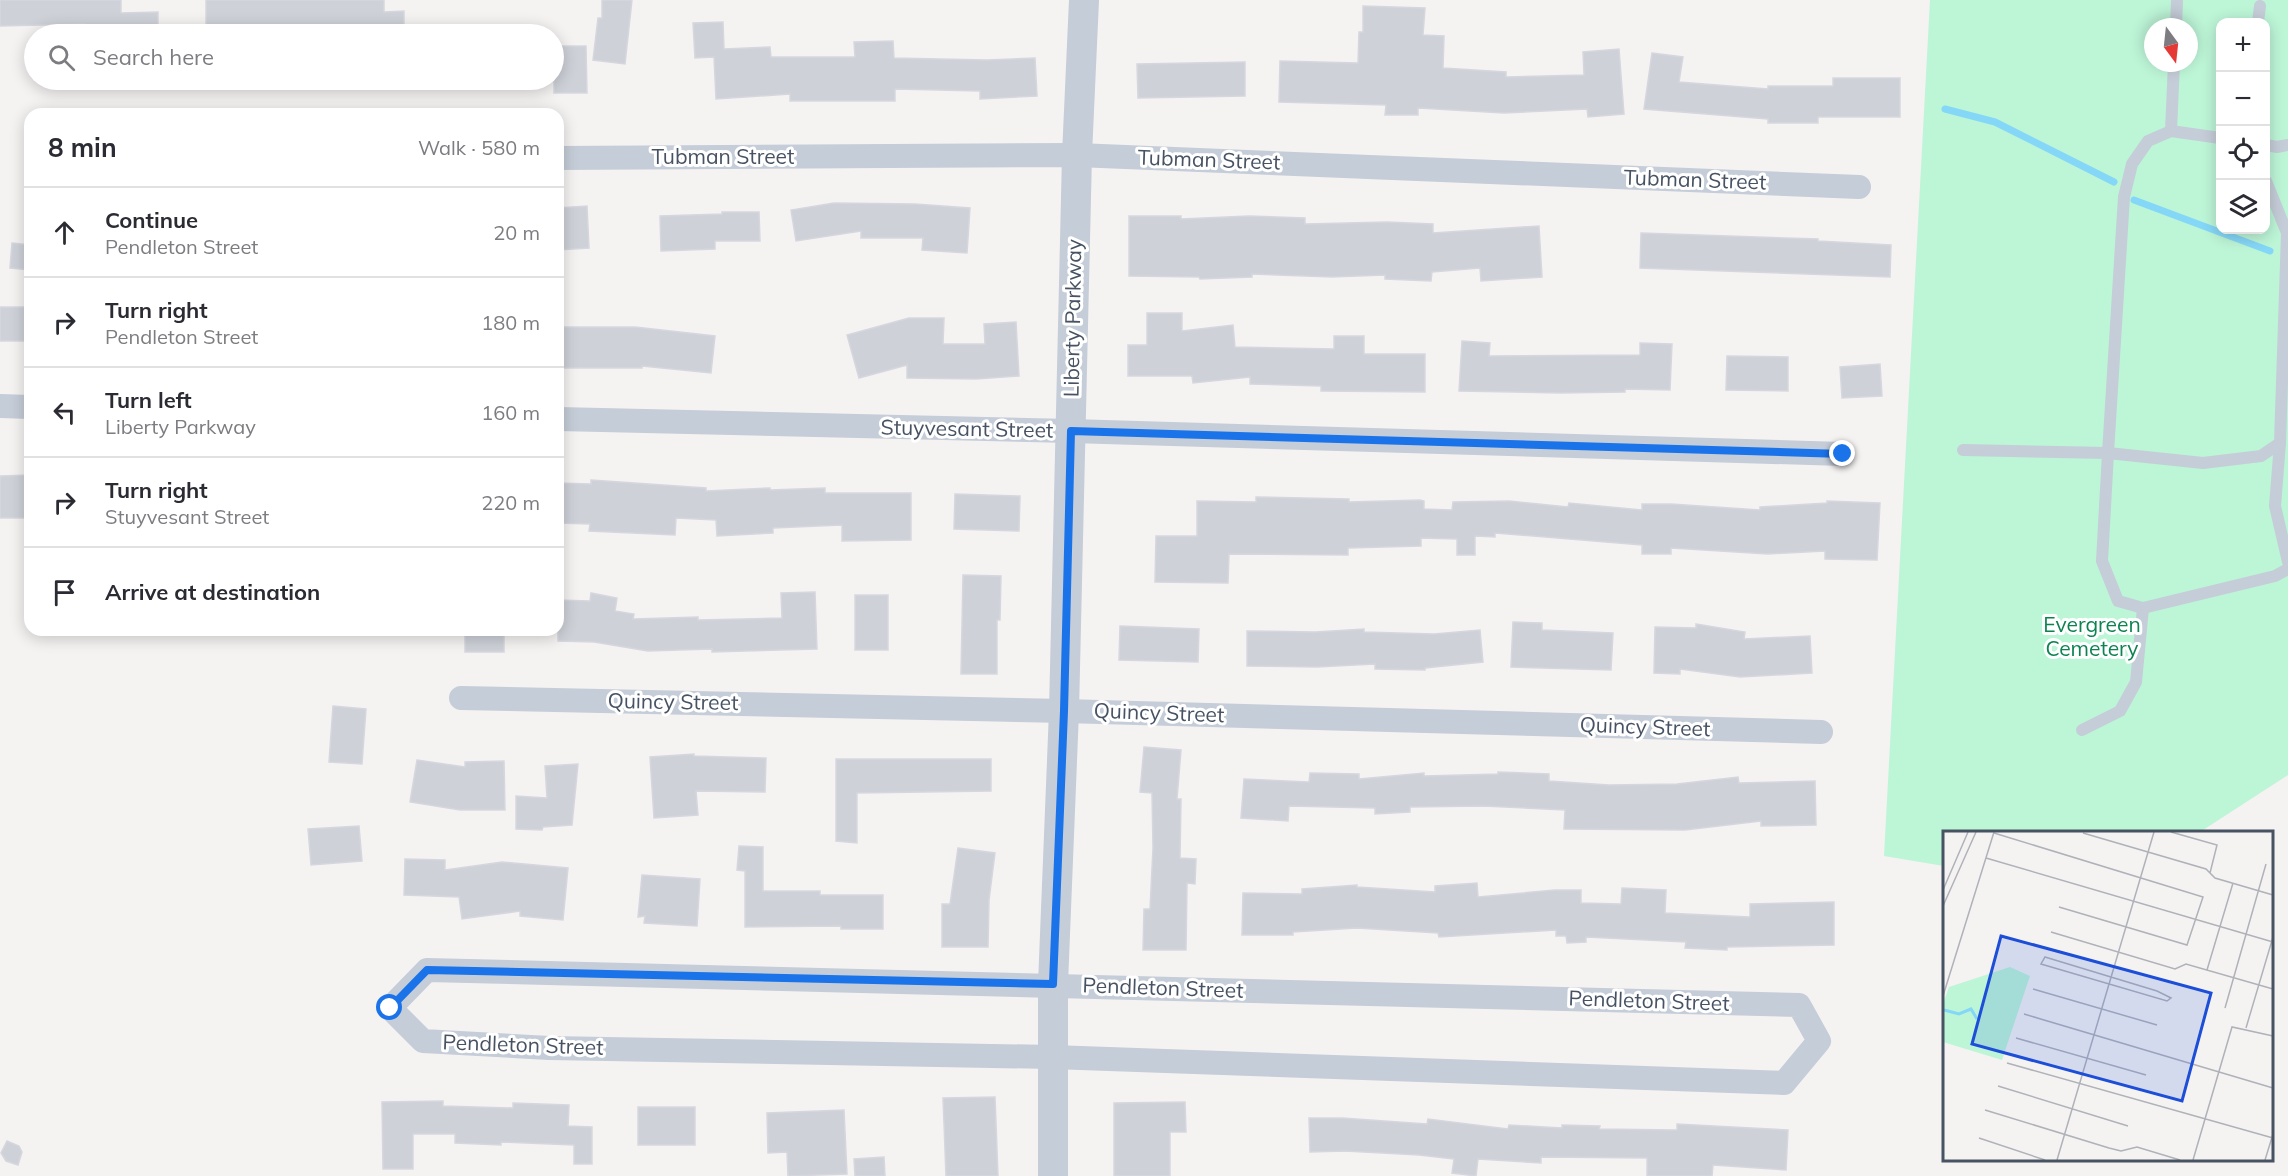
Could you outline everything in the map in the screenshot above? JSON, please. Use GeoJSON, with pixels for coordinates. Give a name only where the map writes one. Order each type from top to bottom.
{"type":"FeatureCollection","features":[{"type":"Feature","properties":{"kind":"street","name":"Liberty Parkway"},"geometry":{"type":"LineString","coordinates":[[1053,1176],[1053,984],[1064,711],[1077,155],[1084,0]]}},
{"type":"Feature","properties":{"kind":"street","name":"Tubman Street"},"geometry":{"type":"LineString","coordinates":[[564,158],[1077,155],[1859,187]]}},
{"type":"Feature","properties":{"kind":"street"},"geometry":{"type":"LineString","coordinates":[[0,406],[24,407]]}},
{"type":"Feature","properties":{"kind":"street","name":"Stuyvesant Street"},"geometry":{"type":"LineString","coordinates":[[564,419],[1071,431],[1843,454]]}},
{"type":"Feature","properties":{"kind":"street","name":"Quincy Street"},"geometry":{"type":"LineString","coordinates":[[461,698],[1064,711],[1821,732]]}},
{"type":"Feature","properties":{"kind":"street","name":"Pendleton Street"},"geometry":{"type":"LineString","coordinates":[[427,970],[1053,984],[1799,1005],[1819,1041],[1784,1083],[1052,1057],[549,1048],[423,1041],[390,1008],[427,970]]}},
{"type":"Feature","properties":{"kind":"lane"},"geometry":{"type":"LineString","coordinates":[[2176,18],[2177,0]]}},
{"type":"Feature","properties":{"kind":"lane"},"geometry":{"type":"LineString","coordinates":[[2259,18],[2260,6]]}},
{"type":"Feature","properties":{"kind":"lane"},"geometry":{"type":"LineString","coordinates":[[2171,131],[2174,72]]}},
{"type":"Feature","properties":{"kind":"lane"},"geometry":{"type":"LineString","coordinates":[[2216,137],[2171,131],[2148,141],[2132,164],[2124,197],[2102,561],[2118,601],[2143,608],[2276,576],[2288,569]]}},
{"type":"Feature","properties":{"kind":"lane"},"geometry":{"type":"LineString","coordinates":[[2270,146],[2288,145]]}},
{"type":"Feature","properties":{"kind":"lane"},"geometry":{"type":"LineString","coordinates":[[2270,193],[2287,232],[2280,443],[2275,506],[2288,562]]}},
{"type":"Feature","properties":{"kind":"lane"},"geometry":{"type":"LineString","coordinates":[[1963,450],[2108,453],[2203,463],[2261,456],[2280,443]]}},
{"type":"Feature","properties":{"kind":"lane"},"geometry":{"type":"LineString","coordinates":[[2082,730],[2120,711],[2136,682],[2143,608]]}},
{"type":"Feature","properties":{"kind":"green space","name":"Evergreen Cemetery"},"geometry":{"type":"Polygon","coordinates":[[[1930,0],[2288,0],[2288,775],[2202,831],[1943,831],[1943,866],[1884,856],[1930,0]]]}},
{"type":"Feature","properties":{"kind":"building"},"geometry":{"type":"Polygon","coordinates":[[[0,0],[121,0],[121,13],[158,12],[158,24],[0,26],[0,0]]]}},
{"type":"Feature","properties":{"kind":"building"},"geometry":{"type":"Polygon","coordinates":[[[206,0],[384,0],[384,12],[404,11],[404,24],[206,24],[206,0]]]}},
{"type":"Feature","properties":{"kind":"building"},"geometry":{"type":"Polygon","coordinates":[[[602,0],[632,0],[625,64],[593,60],[598,18],[602,18],[602,0]]]}},
{"type":"Feature","properties":{"kind":"building"},"geometry":{"type":"Polygon","coordinates":[[[1363,6],[1425,8],[1423,35],[1444,36],[1443,68],[1506,72],[1506,77],[1584,75],[1583,52],[1619,49],[1624,114],[1588,117],[1587,109],[1504,113],[1418,108],[1418,115],[1385,115],[1386,105],[1279,102],[1280,61],[1358,63],[1359,32],[1363,32],[1363,6]]]}},
{"type":"Feature","properties":{"kind":"building"},"geometry":{"type":"Polygon","coordinates":[[[723,22],[724,49],[770,47],[771,57],[855,57],[854,42],[893,41],[894,58],[987,60],[1035,58],[1037,96],[980,99],[980,91],[895,89],[895,101],[790,101],[790,94],[716,99],[714,57],[695,58],[693,23],[723,22]]]}},
{"type":"Feature","properties":{"kind":"building"},"geometry":{"type":"Polygon","coordinates":[[[564,46],[586,46],[587,93],[554,93],[554,90],[564,90],[564,46]]]}},
{"type":"Feature","properties":{"kind":"building"},"geometry":{"type":"Polygon","coordinates":[[[1652,53],[1683,57],[1679,82],[1768,89],[1768,86],[1833,86],[1833,78],[1900,78],[1900,117],[1818,117],[1818,123],[1768,123],[1768,119],[1644,109],[1652,53]]]}},
{"type":"Feature","properties":{"kind":"building"},"geometry":{"type":"Polygon","coordinates":[[[1245,62],[1245,96],[1138,98],[1137,64],[1245,62]]]}},
{"type":"Feature","properties":{"kind":"building"},"geometry":{"type":"Polygon","coordinates":[[[834,203],[915,204],[970,208],[967,253],[922,250],[923,238],[861,238],[861,231],[796,241],[791,210],[834,203]]]}},
{"type":"Feature","properties":{"kind":"building"},"geometry":{"type":"Polygon","coordinates":[[[587,206],[589,248],[564,250],[564,208],[587,206]]]}},
{"type":"Feature","properties":{"kind":"building"},"geometry":{"type":"Polygon","coordinates":[[[722,212],[759,212],[760,241],[715,241],[715,249],[661,251],[660,216],[722,214],[722,212]]]}},
{"type":"Feature","properties":{"kind":"building"},"geometry":{"type":"Polygon","coordinates":[[[1129,216],[1181,216],[1181,219],[1249,216],[1305,218],[1305,224],[1387,222],[1433,224],[1433,233],[1539,226],[1542,277],[1481,281],[1480,268],[1432,272],[1431,281],[1385,279],[1385,275],[1332,277],[1252,274],[1252,277],[1200,279],[1199,277],[1129,276],[1129,216]]]}},
{"type":"Feature","properties":{"kind":"building"},"geometry":{"type":"Polygon","coordinates":[[[1641,233],[1818,239],[1818,241],[1891,245],[1890,277],[1640,268],[1641,233]]]}},
{"type":"Feature","properties":{"kind":"building"},"geometry":{"type":"Polygon","coordinates":[[[12,243],[24,244],[24,269],[10,268],[12,243]]]}},
{"type":"Feature","properties":{"kind":"building"},"geometry":{"type":"Polygon","coordinates":[[[0,307],[24,307],[24,341],[0,341],[0,307]]]}},
{"type":"Feature","properties":{"kind":"building"},"geometry":{"type":"Polygon","coordinates":[[[1147,313],[1182,313],[1182,331],[1233,325],[1235,347],[1334,349],[1334,336],[1364,336],[1364,354],[1425,354],[1425,392],[1321,391],[1321,386],[1250,384],[1250,377],[1193,383],[1192,376],[1128,376],[1128,345],[1147,345],[1147,313]]]}},
{"type":"Feature","properties":{"kind":"building"},"geometry":{"type":"Polygon","coordinates":[[[909,318],[944,318],[943,344],[985,344],[984,324],[1016,322],[1019,376],[976,379],[907,378],[907,365],[859,378],[847,335],[909,318]]]}},
{"type":"Feature","properties":{"kind":"building"},"geometry":{"type":"Polygon","coordinates":[[[564,327],[635,327],[715,336],[711,373],[642,366],[642,368],[564,368],[564,327]]]}},
{"type":"Feature","properties":{"kind":"building"},"geometry":{"type":"Polygon","coordinates":[[[1462,341],[1490,343],[1489,356],[1640,355],[1640,343],[1672,344],[1670,390],[1625,389],[1625,392],[1560,393],[1459,391],[1462,341]]]}},
{"type":"Feature","properties":{"kind":"building"},"geometry":{"type":"Polygon","coordinates":[[[1727,356],[1788,357],[1788,391],[1726,390],[1727,356]]]}},
{"type":"Feature","properties":{"kind":"building"},"geometry":{"type":"Polygon","coordinates":[[[1880,364],[1882,396],[1842,398],[1840,367],[1880,364]]]}},
{"type":"Feature","properties":{"kind":"building"},"geometry":{"type":"Polygon","coordinates":[[[24,475],[24,518],[0,518],[0,476],[24,475]]]}},
{"type":"Feature","properties":{"kind":"building"},"geometry":{"type":"Polygon","coordinates":[[[591,480],[706,488],[706,491],[825,488],[825,493],[911,493],[911,540],[842,541],[842,525],[773,528],[773,533],[717,536],[716,520],[676,518],[675,535],[589,531],[590,524],[564,523],[564,483],[591,484],[591,480]]]}},
{"type":"Feature","properties":{"kind":"building"},"geometry":{"type":"Polygon","coordinates":[[[955,494],[1020,496],[1019,531],[954,529],[955,494]]]}},
{"type":"Feature","properties":{"kind":"building"},"geometry":{"type":"Polygon","coordinates":[[[1256,497],[1349,499],[1349,502],[1420,500],[1424,501],[1424,509],[1452,510],[1453,502],[1509,501],[1568,507],[1569,503],[1642,510],[1642,504],[1760,510],[1760,507],[1827,503],[1827,501],[1880,503],[1877,560],[1825,559],[1825,551],[1768,554],[1671,548],[1671,554],[1642,554],[1642,545],[1495,533],[1495,537],[1475,536],[1475,555],[1457,555],[1457,539],[1421,538],[1421,546],[1348,548],[1348,555],[1229,554],[1228,583],[1155,582],[1156,536],[1197,536],[1197,501],[1256,502],[1256,497]]]}},
{"type":"Feature","properties":{"kind":"building"},"geometry":{"type":"Polygon","coordinates":[[[963,575],[1001,576],[1000,620],[997,620],[997,674],[961,674],[963,575]]]}},
{"type":"Feature","properties":{"kind":"building"},"geometry":{"type":"Polygon","coordinates":[[[815,592],[817,649],[648,651],[594,642],[558,641],[558,636],[564,636],[564,600],[590,601],[591,593],[617,598],[615,611],[634,614],[633,619],[698,617],[698,620],[782,618],[781,593],[815,592]]]}},
{"type":"Feature","properties":{"kind":"building"},"geometry":{"type":"Polygon","coordinates":[[[855,595],[888,595],[888,650],[855,650],[855,595]]]}},
{"type":"Feature","properties":{"kind":"building"},"geometry":{"type":"Polygon","coordinates":[[[1513,622],[1542,623],[1542,630],[1613,633],[1611,670],[1511,667],[1513,622]]]}},
{"type":"Feature","properties":{"kind":"building"},"geometry":{"type":"Polygon","coordinates":[[[1696,624],[1745,632],[1744,639],[1810,636],[1812,673],[1740,677],[1680,669],[1680,674],[1654,673],[1655,627],[1696,628],[1696,624]]]}},
{"type":"Feature","properties":{"kind":"building"},"geometry":{"type":"Polygon","coordinates":[[[1120,626],[1199,629],[1198,662],[1119,660],[1120,626]]]}},
{"type":"Feature","properties":{"kind":"building"},"geometry":{"type":"Polygon","coordinates":[[[1364,629],[1364,632],[1434,634],[1480,630],[1483,662],[1425,668],[1425,670],[1375,669],[1375,664],[1317,667],[1247,666],[1247,631],[1315,632],[1364,629]]]}},
{"type":"Feature","properties":{"kind":"building"},"geometry":{"type":"Polygon","coordinates":[[[465,636],[504,636],[504,652],[465,652],[465,636]]]}},
{"type":"Feature","properties":{"kind":"building"},"geometry":{"type":"Polygon","coordinates":[[[333,706],[366,709],[362,764],[329,762],[333,706]]]}},
{"type":"Feature","properties":{"kind":"building"},"geometry":{"type":"Polygon","coordinates":[[[1144,747],[1181,750],[1177,799],[1181,799],[1180,858],[1196,859],[1195,884],[1187,883],[1186,950],[1143,950],[1144,909],[1150,909],[1153,848],[1152,793],[1140,792],[1144,747]]]}},
{"type":"Feature","properties":{"kind":"building"},"geometry":{"type":"Polygon","coordinates":[[[694,754],[694,756],[766,758],[765,792],[696,791],[698,815],[654,818],[650,757],[694,754]]]}},
{"type":"Feature","properties":{"kind":"building"},"geometry":{"type":"Polygon","coordinates":[[[836,759],[991,759],[991,791],[857,793],[857,843],[836,841],[836,759]]]}},
{"type":"Feature","properties":{"kind":"building"},"geometry":{"type":"Polygon","coordinates":[[[417,760],[465,767],[465,762],[504,761],[505,810],[460,810],[410,802],[417,760]]]}},
{"type":"Feature","properties":{"kind":"building"},"geometry":{"type":"Polygon","coordinates":[[[578,764],[572,825],[543,827],[542,830],[516,829],[516,796],[547,798],[545,766],[578,764]]]}},
{"type":"Feature","properties":{"kind":"building"},"geometry":{"type":"Polygon","coordinates":[[[1498,772],[1549,774],[1549,781],[1609,785],[1677,784],[1738,777],[1739,783],[1815,781],[1816,825],[1761,826],[1761,821],[1685,830],[1564,829],[1565,810],[1483,806],[1410,807],[1410,812],[1375,814],[1375,808],[1289,806],[1288,821],[1241,818],[1244,779],[1309,782],[1310,773],[1359,774],[1359,779],[1424,773],[1424,776],[1498,774],[1498,772]]]}},
{"type":"Feature","properties":{"kind":"building"},"geometry":{"type":"Polygon","coordinates":[[[359,826],[362,861],[311,865],[308,829],[359,826]]]}},
{"type":"Feature","properties":{"kind":"building"},"geometry":{"type":"Polygon","coordinates":[[[739,846],[763,847],[763,891],[820,891],[820,895],[883,895],[883,929],[841,929],[841,926],[745,927],[745,871],[737,870],[739,846]]]}},
{"type":"Feature","properties":{"kind":"building"},"geometry":{"type":"Polygon","coordinates":[[[958,848],[995,853],[989,900],[988,947],[942,947],[942,904],[950,904],[958,848]]]}},
{"type":"Feature","properties":{"kind":"building"},"geometry":{"type":"Polygon","coordinates":[[[405,859],[445,860],[445,870],[502,862],[568,868],[563,920],[520,916],[520,911],[462,919],[459,897],[404,895],[405,859]]]}},
{"type":"Feature","properties":{"kind":"building"},"geometry":{"type":"Polygon","coordinates":[[[642,875],[700,879],[697,926],[644,923],[645,916],[638,917],[642,875]]]}},
{"type":"Feature","properties":{"kind":"building"},"geometry":{"type":"Polygon","coordinates":[[[1477,883],[1478,897],[1581,890],[1581,903],[1621,904],[1622,888],[1666,890],[1665,913],[1750,917],[1750,904],[1834,902],[1834,945],[1727,947],[1727,950],[1685,948],[1686,942],[1586,937],[1586,942],[1567,943],[1566,936],[1556,936],[1556,930],[1439,937],[1438,933],[1357,928],[1293,932],[1293,935],[1242,935],[1243,893],[1302,894],[1302,889],[1357,885],[1357,887],[1435,892],[1435,886],[1477,883]]]}},
{"type":"Feature","properties":{"kind":"building"},"geometry":{"type":"Polygon","coordinates":[[[995,1097],[998,1176],[946,1176],[943,1098],[995,1097]]]}},
{"type":"Feature","properties":{"kind":"building"},"geometry":{"type":"Polygon","coordinates":[[[443,1101],[443,1106],[513,1108],[513,1103],[569,1105],[568,1126],[592,1127],[592,1164],[574,1164],[574,1145],[455,1143],[455,1134],[413,1134],[413,1169],[383,1169],[382,1102],[443,1101]]]}},
{"type":"Feature","properties":{"kind":"building"},"geometry":{"type":"Polygon","coordinates":[[[1185,1102],[1186,1132],[1170,1132],[1170,1176],[1114,1176],[1114,1103],[1185,1102]]]}},
{"type":"Feature","properties":{"kind":"building"},"geometry":{"type":"Polygon","coordinates":[[[638,1107],[695,1107],[695,1145],[638,1145],[638,1107]]]}},
{"type":"Feature","properties":{"kind":"building"},"geometry":{"type":"Polygon","coordinates":[[[844,1110],[847,1174],[788,1176],[787,1152],[768,1153],[767,1113],[844,1110]]]}},
{"type":"Feature","properties":{"kind":"building"},"geometry":{"type":"Polygon","coordinates":[[[1309,1118],[1427,1124],[1428,1119],[1508,1129],[1509,1125],[1562,1128],[1562,1125],[1600,1126],[1599,1129],[1677,1130],[1677,1124],[1788,1130],[1786,1170],[1713,1165],[1712,1176],[1647,1176],[1647,1158],[1541,1157],[1541,1163],[1478,1159],[1476,1176],[1452,1173],[1454,1159],[1345,1151],[1310,1152],[1309,1118]]]}},
{"type":"Feature","properties":{"kind":"building"},"geometry":{"type":"Polygon","coordinates":[[[7,1141],[19,1146],[22,1152],[18,1165],[6,1161],[1,1153],[7,1141]]]}},
{"type":"Feature","properties":{"kind":"building"},"geometry":{"type":"Polygon","coordinates":[[[884,1157],[885,1176],[855,1176],[854,1159],[884,1157]]]}},
{"type":"Feature","properties":{"kind":"waterway"},"geometry":{"type":"LineString","coordinates":[[1945,109],[1995,122],[2114,182]]}},
{"type":"Feature","properties":{"kind":"waterway"},"geometry":{"type":"LineString","coordinates":[[2134,200],[2270,251]]}},
{"type":"Feature","properties":{"kind":"route"},"geometry":{"type":"LineString","coordinates":[[390,1008],[427,970],[1053,984],[1064,711],[1071,431],[1843,454]]}}]}
